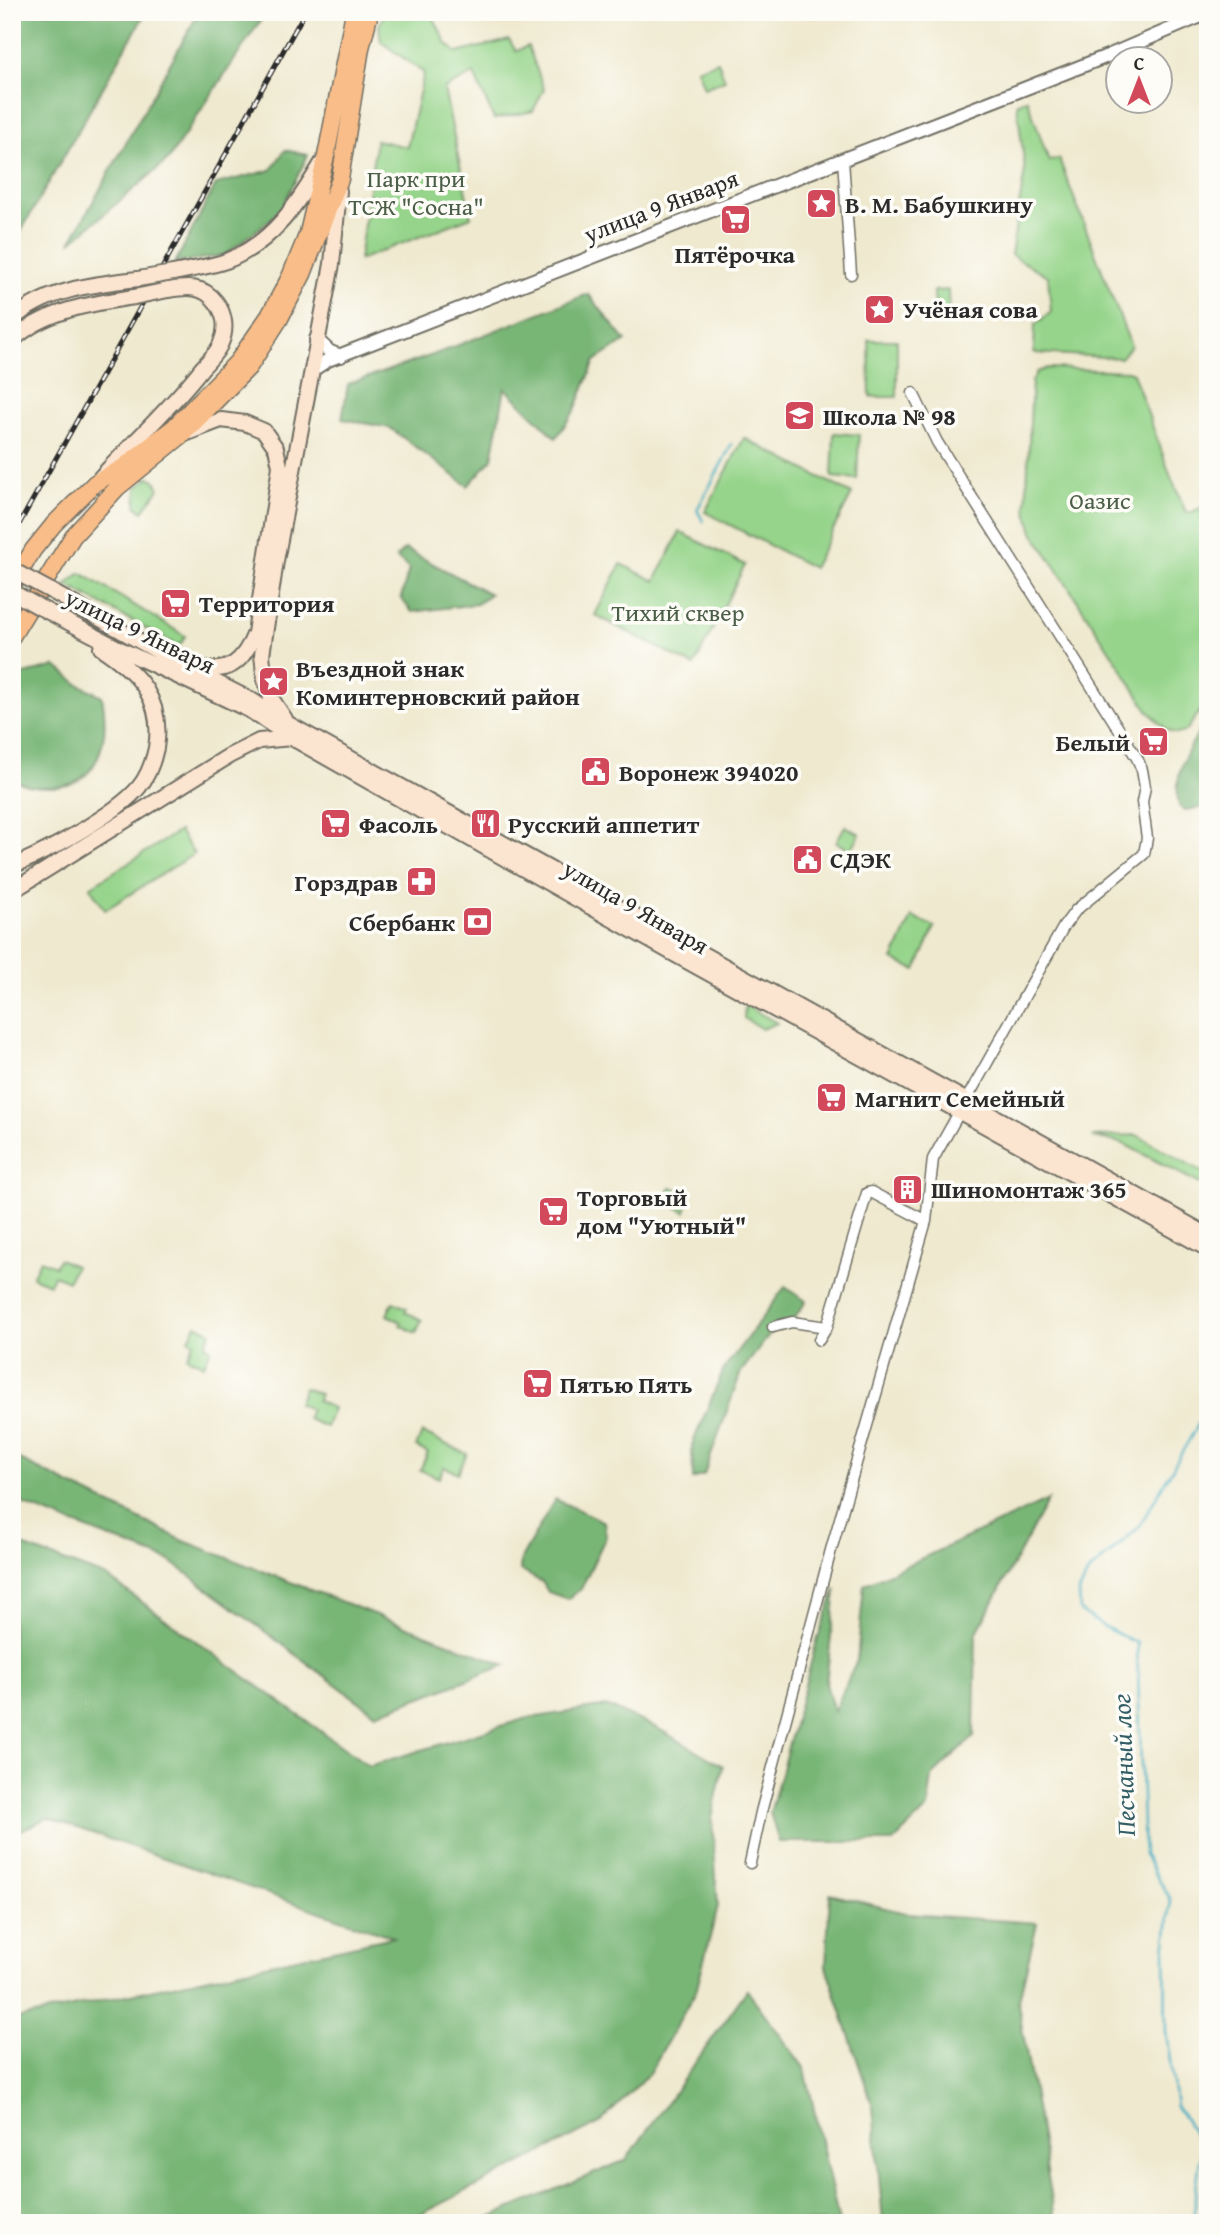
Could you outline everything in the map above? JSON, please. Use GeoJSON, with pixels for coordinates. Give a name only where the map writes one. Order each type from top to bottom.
{"type":"FeatureCollection","features":[{"type":"Feature","properties":{"kind":"highway"},"geometry":{"type":"LineString","coordinates":[[12,586],[40,541],[95,483],[122,468],[174,427],[238,361],[269,316],[290,277],[307,233],[326,156],[354,12]]}},
{"type":"Feature","properties":{"kind":"highway"},"geometry":{"type":"LineString","coordinates":[[12,636],[74,536],[117,488],[181,436],[249,367],[279,320],[303,274],[340,179],[370,12]]}},
{"type":"Feature","properties":{"kind":"main road"},"geometry":{"type":"LineString","coordinates":[[12,320],[44,299],[74,289],[173,273],[227,260],[252,247],[275,230],[295,207],[326,156]]}},
{"type":"Feature","properties":{"kind":"main road"},"geometry":{"type":"LineString","coordinates":[[12,891],[229,756],[259,741],[296,734],[271,698],[265,680],[262,655],[309,377],[332,264],[340,179]]}},
{"type":"Feature","properties":{"kind":"main road"},"geometry":{"type":"LineString","coordinates":[[12,341],[27,327],[80,307],[168,290],[190,287],[205,290],[218,304],[225,318],[225,331],[220,345],[174,402],[95,483]]}},
{"type":"Feature","properties":{"kind":"main road"},"geometry":{"type":"LineString","coordinates":[[178,663],[217,671],[234,664],[248,649],[255,632],[280,466],[276,448],[264,430],[245,423],[221,420],[181,436]]}},
{"type":"Feature","properties":{"kind":"main road","name":"улица 9 Января"},"geometry":{"type":"LineString","coordinates":[[12,570],[178,663],[253,701],[296,734]]}},
{"type":"Feature","properties":{"kind":"main road"},"geometry":{"type":"LineString","coordinates":[[12,592],[48,612],[65,628],[122,662],[133,672],[154,706],[158,737],[147,775],[126,799],[47,850],[12,866]]}},
{"type":"Feature","properties":{"kind":"main road","name":"улица 9 Января"},"geometry":{"type":"LineString","coordinates":[[48,612],[296,734],[684,960],[1058,1159],[1208,1235]]}},
{"type":"Feature","properties":{"kind":"main road","name":"улица 9 Января"},"geometry":{"type":"LineString","coordinates":[[1058,1159],[1208,1249]]}},
{"type":"Feature","properties":{"kind":"street"},"geometry":{"type":"LineString","coordinates":[[366,29],[376,12]]}},
{"type":"Feature","properties":{"kind":"street","name":"улица 9 Января"},"geometry":{"type":"LineString","coordinates":[[309,377],[320,365],[341,356],[1110,55],[1208,13]]}},
{"type":"Feature","properties":{"kind":"street"},"geometry":{"type":"LineString","coordinates":[[843,160],[851,274]]}},
{"type":"Feature","properties":{"kind":"street"},"geometry":{"type":"LineString","coordinates":[[316,339],[330,352],[341,356]]}},
{"type":"Feature","properties":{"kind":"street"},"geometry":{"type":"LineString","coordinates":[[750,1863],[761,1812],[831,1550],[926,1221],[933,1159],[1064,926],[1076,910],[1144,855],[1147,838],[1142,802],[1145,787],[1142,769],[1011,556],[944,454],[913,393]]}},
{"type":"Feature","properties":{"kind":"street"},"geometry":{"type":"LineString","coordinates":[[819,1340],[827,1327],[867,1193],[871,1192],[926,1221]]}},
{"type":"Feature","properties":{"kind":"street"},"geometry":{"type":"LineString","coordinates":[[773,1327],[792,1322],[827,1327]]}},
{"type":"Feature","properties":{"kind":"green space"},"geometry":{"type":"Polygon","coordinates":[[[12,12],[146,12],[12,247],[12,12]]]}},
{"type":"Feature","properties":{"kind":"green space"},"geometry":{"type":"Polygon","coordinates":[[[199,12],[266,12],[168,160],[70,243],[199,12]]]}},
{"type":"Feature","properties":{"kind":"green space","name":"Парк при ТСЖ \"Сосна\""},"geometry":{"type":"Polygon","coordinates":[[[386,12],[431,12],[446,43],[457,53],[509,40],[516,51],[528,46],[544,89],[533,111],[494,119],[474,74],[444,89],[471,217],[359,260],[376,140],[407,147],[424,73],[381,42],[379,25],[386,12]]]}},
{"type":"Feature","properties":{"kind":"green space"},"geometry":{"type":"Polygon","coordinates":[[[718,61],[725,80],[704,88],[697,69],[718,61]]]}},
{"type":"Feature","properties":{"kind":"green space"},"geometry":{"type":"Polygon","coordinates":[[[1027,99],[1049,161],[1059,159],[1131,346],[1121,358],[1034,353],[1035,325],[1051,312],[1048,276],[1011,255],[1025,170],[1017,104],[1027,99]]]}},
{"type":"Feature","properties":{"kind":"green space"},"geometry":{"type":"Polygon","coordinates":[[[285,150],[308,155],[280,212],[225,255],[175,263],[216,184],[271,170],[285,150]]]}},
{"type":"Feature","properties":{"kind":"green space"},"geometry":{"type":"Polygon","coordinates":[[[948,290],[949,318],[935,314],[934,291],[948,290]]]}},
{"type":"Feature","properties":{"kind":"green space"},"geometry":{"type":"Polygon","coordinates":[[[588,294],[626,341],[595,361],[575,410],[556,438],[505,388],[492,459],[468,486],[390,428],[342,419],[348,384],[433,355],[588,294]]]}},
{"type":"Feature","properties":{"kind":"green space"},"geometry":{"type":"Polygon","coordinates":[[[869,340],[897,340],[897,397],[870,397],[869,340]]]}},
{"type":"Feature","properties":{"kind":"green space","name":"Оазис"},"geometry":{"type":"Polygon","coordinates":[[[1048,368],[1133,373],[1185,510],[1189,513],[1208,505],[1208,700],[1186,731],[1170,731],[1148,710],[1033,532],[1026,508],[1032,381],[1037,372],[1048,368]]]}},
{"type":"Feature","properties":{"kind":"green space"},"geometry":{"type":"Polygon","coordinates":[[[834,433],[859,435],[857,479],[832,477],[834,433]]]}},
{"type":"Feature","properties":{"kind":"green space"},"geometry":{"type":"Polygon","coordinates":[[[744,438],[852,494],[813,568],[705,512],[744,438]]]}},
{"type":"Feature","properties":{"kind":"green space"},"geometry":{"type":"Polygon","coordinates":[[[149,477],[155,480],[159,489],[143,511],[136,506],[137,487],[149,477]]]}},
{"type":"Feature","properties":{"kind":"green space","name":"Тихий сквер"},"geometry":{"type":"Polygon","coordinates":[[[680,532],[745,565],[694,666],[595,615],[621,564],[655,581],[680,532]]]}},
{"type":"Feature","properties":{"kind":"green space"},"geometry":{"type":"Polygon","coordinates":[[[405,549],[490,594],[477,604],[412,612],[401,598],[409,569],[396,557],[405,549]]]}},
{"type":"Feature","properties":{"kind":"green space"},"geometry":{"type":"Polygon","coordinates":[[[81,573],[185,636],[181,644],[176,645],[66,585],[81,573]]]}},
{"type":"Feature","properties":{"kind":"green space"},"geometry":{"type":"Polygon","coordinates":[[[56,666],[78,684],[102,696],[102,744],[98,758],[80,780],[66,785],[38,787],[12,777],[12,686],[21,675],[56,666]]]}},
{"type":"Feature","properties":{"kind":"green space"},"geometry":{"type":"Polygon","coordinates":[[[1208,720],[1208,807],[1184,810],[1179,806],[1177,794],[1180,771],[1194,739],[1208,720]]]}},
{"type":"Feature","properties":{"kind":"green space"},"geometry":{"type":"Polygon","coordinates":[[[845,826],[860,834],[851,850],[836,842],[845,826]]]}},
{"type":"Feature","properties":{"kind":"green space"},"geometry":{"type":"Polygon","coordinates":[[[179,831],[194,854],[105,910],[90,887],[179,831]]]}},
{"type":"Feature","properties":{"kind":"green space"},"geometry":{"type":"Polygon","coordinates":[[[912,917],[935,927],[916,970],[893,960],[912,917]]]}},
{"type":"Feature","properties":{"kind":"green space"},"geometry":{"type":"Polygon","coordinates":[[[745,1005],[777,1023],[762,1029],[744,1018],[745,1005]]]}},
{"type":"Feature","properties":{"kind":"green space"},"geometry":{"type":"Polygon","coordinates":[[[1137,1135],[1208,1175],[1208,1188],[1122,1143],[1092,1137],[1137,1135]]]}},
{"type":"Feature","properties":{"kind":"green space"},"geometry":{"type":"Polygon","coordinates":[[[671,1187],[687,1194],[686,1212],[663,1202],[671,1187]]]}},
{"type":"Feature","properties":{"kind":"green space"},"geometry":{"type":"Polygon","coordinates":[[[59,1259],[75,1266],[68,1281],[54,1275],[49,1284],[32,1277],[40,1260],[55,1266],[59,1259]]]}},
{"type":"Feature","properties":{"kind":"green space"},"geometry":{"type":"Polygon","coordinates":[[[785,1287],[806,1301],[792,1322],[778,1324],[741,1372],[704,1475],[693,1479],[692,1445],[724,1369],[785,1287]]]}},
{"type":"Feature","properties":{"kind":"green space"},"geometry":{"type":"Polygon","coordinates":[[[393,1302],[407,1308],[405,1312],[422,1320],[416,1333],[387,1315],[393,1302]]]}},
{"type":"Feature","properties":{"kind":"green space"},"geometry":{"type":"Polygon","coordinates":[[[196,1325],[211,1332],[205,1345],[211,1349],[204,1365],[187,1357],[194,1342],[189,1339],[196,1325]]]}},
{"type":"Feature","properties":{"kind":"green space"},"geometry":{"type":"Polygon","coordinates":[[[304,1388],[320,1394],[317,1401],[333,1408],[326,1427],[307,1419],[311,1409],[298,1404],[304,1388]]]}},
{"type":"Feature","properties":{"kind":"green space"},"geometry":{"type":"Polygon","coordinates":[[[422,1433],[467,1454],[458,1473],[444,1467],[439,1478],[420,1470],[428,1453],[416,1447],[422,1433]]]}},
{"type":"Feature","properties":{"kind":"green space"},"geometry":{"type":"Polygon","coordinates":[[[12,1456],[184,1541],[506,1665],[376,1714],[170,1561],[12,1500],[12,1456]]]}},
{"type":"Feature","properties":{"kind":"green space"},"geometry":{"type":"Polygon","coordinates":[[[555,1499],[604,1522],[606,1536],[581,1589],[567,1599],[548,1592],[543,1583],[520,1570],[521,1559],[555,1499]]]}},
{"type":"Feature","properties":{"kind":"green space"},"geometry":{"type":"Polygon","coordinates":[[[1048,1500],[976,1634],[974,1736],[932,1776],[928,1808],[893,1842],[779,1842],[770,1813],[818,1637],[836,1589],[826,1684],[834,1711],[857,1660],[864,1585],[1048,1500]]]}},
{"type":"Feature","properties":{"kind":"green space"},"geometry":{"type":"Polygon","coordinates":[[[12,1542],[107,1577],[369,1766],[524,1719],[606,1706],[655,1727],[723,1766],[712,1817],[718,1906],[696,1991],[649,2074],[600,2123],[404,2223],[12,2223],[12,2020],[393,1937],[48,1818],[12,1834],[12,1542]]]}},
{"type":"Feature","properties":{"kind":"green space"},"geometry":{"type":"Polygon","coordinates":[[[830,1894],[909,1914],[1037,1923],[1018,2004],[1056,2223],[883,2223],[873,2107],[826,1966],[830,1894]]]}},
{"type":"Feature","properties":{"kind":"green space"},"geometry":{"type":"Polygon","coordinates":[[[747,1990],[805,2069],[839,2222],[476,2223],[626,2160],[747,1990]]]}},
{"type":"Feature","properties":{"kind":"waterway"},"geometry":{"type":"LineString","coordinates":[[703,521],[697,510],[732,444]]}},
{"type":"Feature","properties":{"kind":"waterway","name":"Песчаный лог"},"geometry":{"type":"LineString","coordinates":[[1195,2223],[1195,2197],[1202,2145],[1176,2106],[1166,2032],[1165,1952],[1171,1900],[1144,1855],[1137,1643],[1080,1611],[1079,1592],[1088,1573],[1139,1527],[1208,1407]]}},
{"type":"Feature","properties":{"kind":"railway"},"geometry":{"type":"LineString","coordinates":[[12,537],[305,12]]}},
{"type":"Feature","properties":{"kind":"place","name":"В. М. Бабушкину"},"geometry":{"type":"Point","coordinates":[822,204]}},
{"type":"Feature","properties":{"kind":"place","name":"Пятёрочка"},"geometry":{"type":"Point","coordinates":[735,220]}},
{"type":"Feature","properties":{"kind":"place","name":"Учёная сова"},"geometry":{"type":"Point","coordinates":[880,309]}},
{"type":"Feature","properties":{"kind":"place","name":"Школа № 98"},"geometry":{"type":"Point","coordinates":[800,416]}},
{"type":"Feature","properties":{"kind":"place","name":"Территория"},"geometry":{"type":"Point","coordinates":[176,603]}},
{"type":"Feature","properties":{"kind":"place","name":"Въездной знак Коминтерновский район"},"geometry":{"type":"Point","coordinates":[273,682]}},
{"type":"Feature","properties":{"kind":"place","name":"Белый"},"geometry":{"type":"Point","coordinates":[1153,742]}},
{"type":"Feature","properties":{"kind":"place","name":"Воронеж 394020"},"geometry":{"type":"Point","coordinates":[596,772]}},
{"type":"Feature","properties":{"kind":"place","name":"Фасоль"},"geometry":{"type":"Point","coordinates":[336,824]}},
{"type":"Feature","properties":{"kind":"place","name":"Русский аппетит"},"geometry":{"type":"Point","coordinates":[485,824]}},
{"type":"Feature","properties":{"kind":"place","name":"СДЭК"},"geometry":{"type":"Point","coordinates":[807,859]}},
{"type":"Feature","properties":{"kind":"place","name":"Горздрав"},"geometry":{"type":"Point","coordinates":[421,882]}},
{"type":"Feature","properties":{"kind":"place","name":"Сбербанк"},"geometry":{"type":"Point","coordinates":[478,922]}},
{"type":"Feature","properties":{"kind":"place","name":"Магнит Семейный"},"geometry":{"type":"Point","coordinates":[832,1098]}},
{"type":"Feature","properties":{"kind":"place","name":"Шиномонтаж 365"},"geometry":{"type":"Point","coordinates":[908,1189]}},
{"type":"Feature","properties":{"kind":"place","name":"Торговый дом \"Уютный\""},"geometry":{"type":"Point","coordinates":[554,1211]}},
{"type":"Feature","properties":{"kind":"place","name":"Пятью Пять"},"geometry":{"type":"Point","coordinates":[537,1384]}}]}
